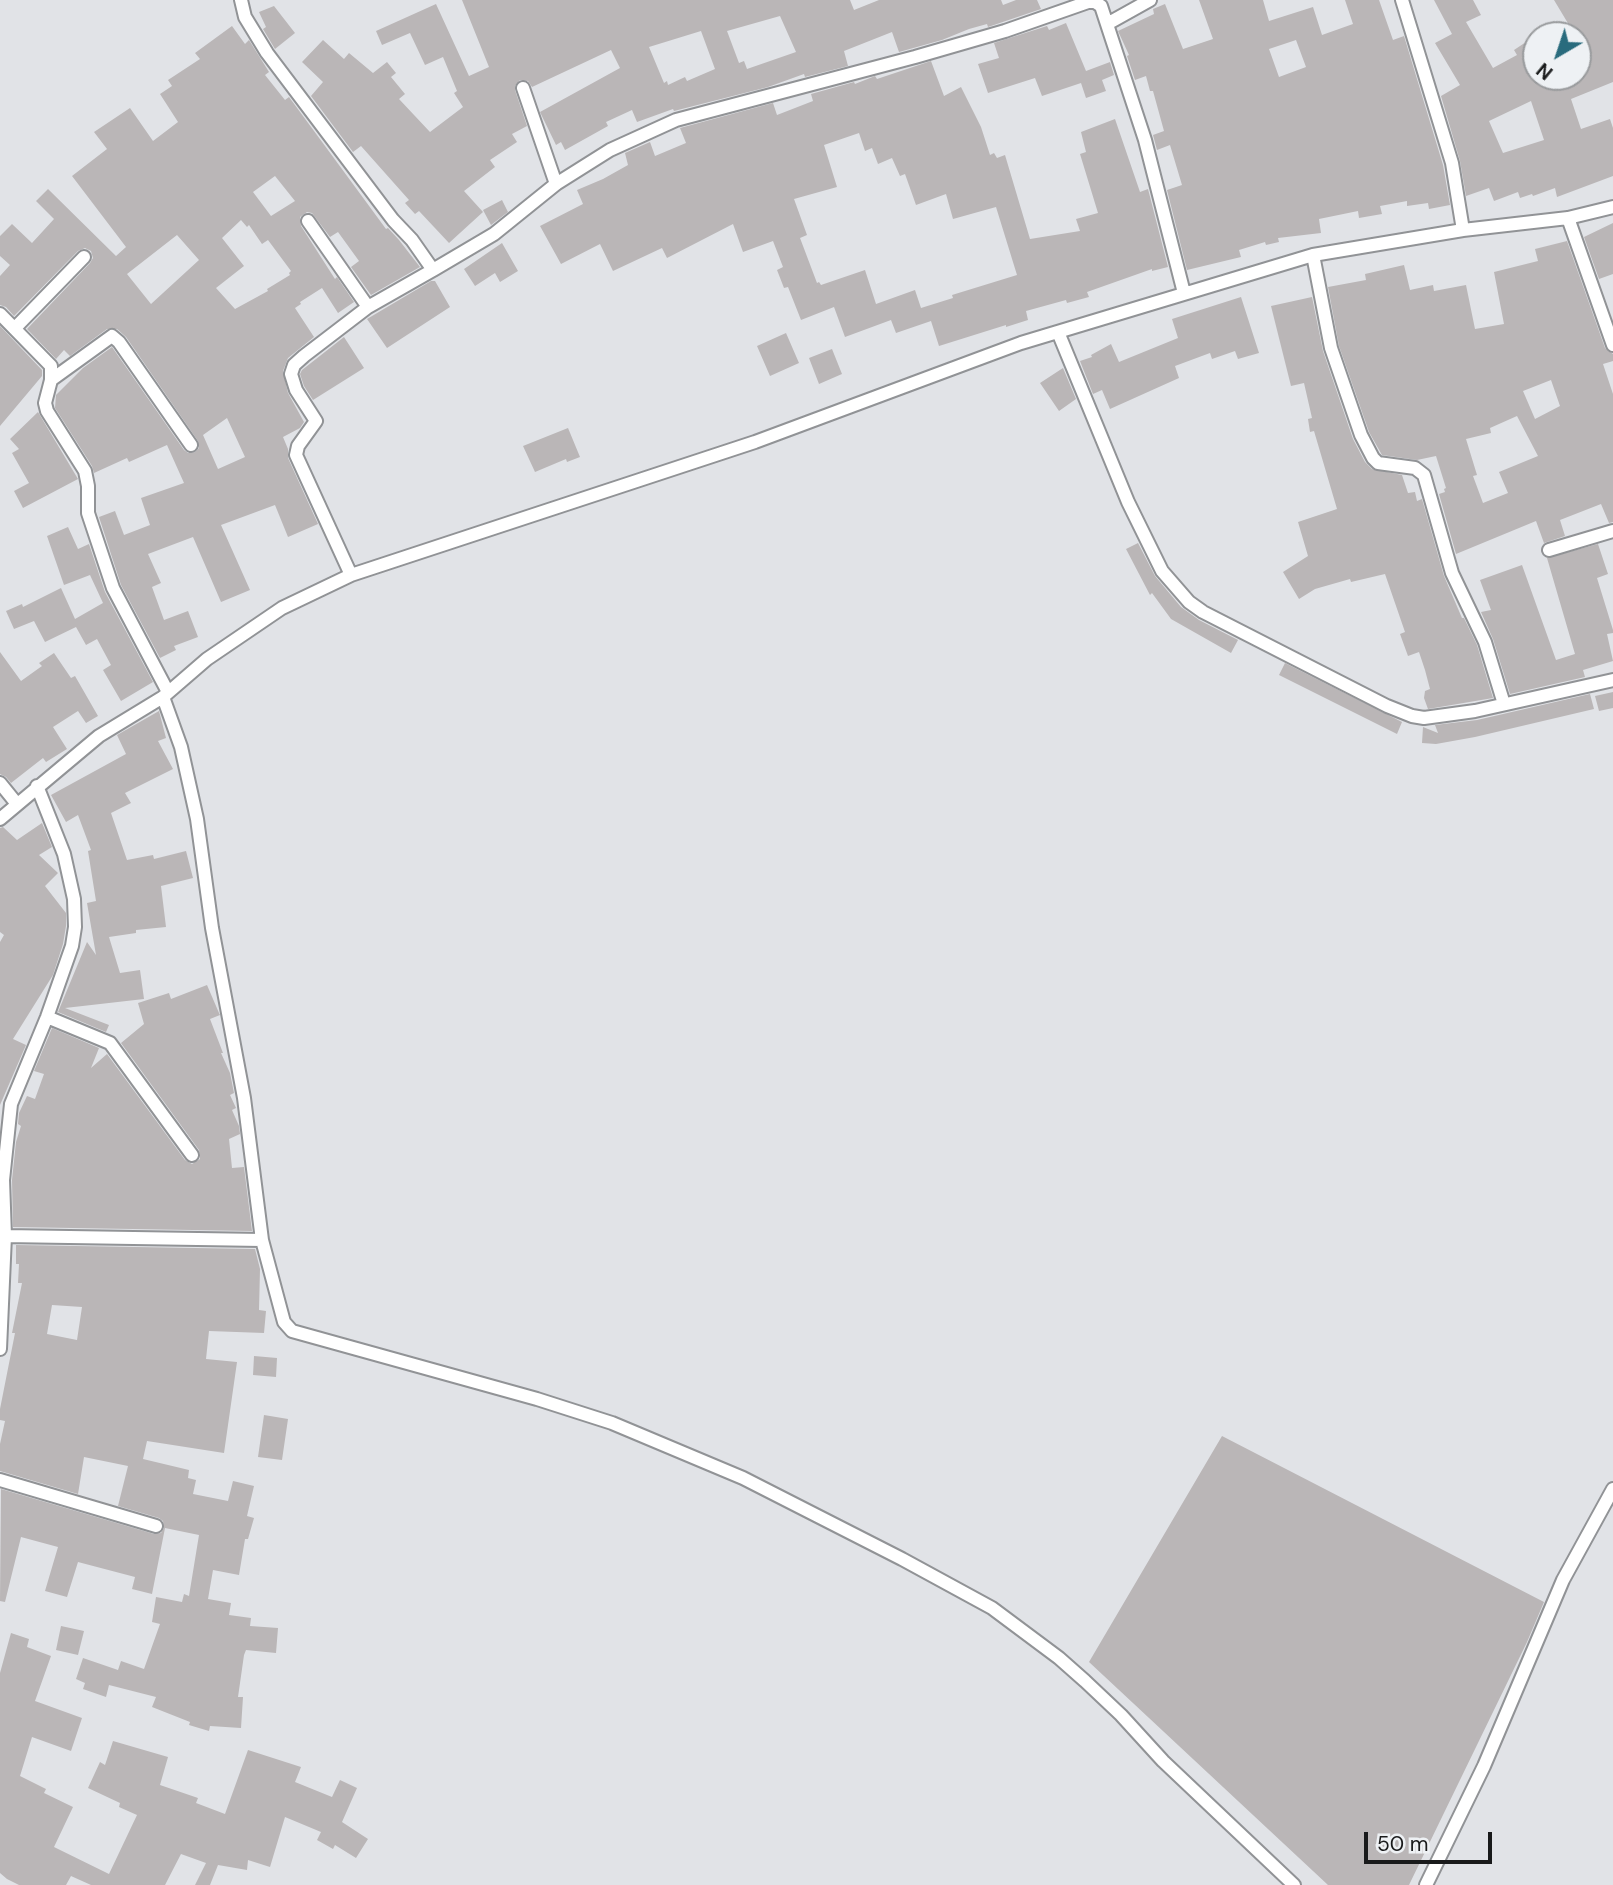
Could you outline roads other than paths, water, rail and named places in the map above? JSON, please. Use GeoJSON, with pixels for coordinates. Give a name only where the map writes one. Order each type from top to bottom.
{"type":"FeatureCollection","features":[{"type":"Feature","properties":{"kind":"street"},"geometry":{"type":"LineString","coordinates":[[241,0],[245,17],[267,53],[433,270]]}},
{"type":"Feature","properties":{"kind":"street"},"geometry":{"type":"LineString","coordinates":[[1107,24],[1150,0]]}},
{"type":"Feature","properties":{"kind":"street"},"geometry":{"type":"LineString","coordinates":[[1402,0],[1452,163],[1463,230]]}},
{"type":"Feature","properties":{"kind":"street"},"geometry":{"type":"LineString","coordinates":[[351,575],[296,454],[298,446],[315,426],[316,421],[296,390],[290,374],[294,365],[368,307],[494,234],[556,184],[610,150],[676,120],[915,57],[1095,2],[1101,6],[1145,140],[1184,293]]}},
{"type":"Feature","properties":{"kind":"street"},"geometry":{"type":"LineString","coordinates":[[523,88],[556,184]]}},
{"type":"Feature","properties":{"kind":"street"},"geometry":{"type":"LineString","coordinates":[[0,819],[99,736],[165,695],[207,659],[282,608],[351,575],[755,442],[952,368],[1058,332],[1313,255],[1463,230],[1567,218],[1613,207]]}},
{"type":"Feature","properties":{"kind":"street"},"geometry":{"type":"LineString","coordinates":[[1567,218],[1613,345]]}},
{"type":"Feature","properties":{"kind":"street"},"geometry":{"type":"LineString","coordinates":[[308,221],[368,307]]}},
{"type":"Feature","properties":{"kind":"street"},"geometry":{"type":"LineString","coordinates":[[1313,255],[1331,348],[1361,435],[1378,463],[1415,468],[1424,475],[1452,573],[1485,642],[1504,704]]}},
{"type":"Feature","properties":{"kind":"street"},"geometry":{"type":"LineString","coordinates":[[15,328],[84,257]]}},
{"type":"Feature","properties":{"kind":"street"},"geometry":{"type":"LineString","coordinates":[[0,314],[51,366],[51,380],[45,403],[47,411],[85,471],[88,513],[113,588],[165,695],[181,747],[197,819],[212,928],[244,1098],[262,1240],[284,1322],[292,1331],[537,1399],[612,1423],[743,1478],[992,1608],[1085,1681],[1163,1761],[1294,1885]]}},
{"type":"Feature","properties":{"kind":"street"},"geometry":{"type":"LineString","coordinates":[[1058,332],[1128,502],[1162,571],[1189,602],[1223,623],[1412,716],[1424,718],[1475,711],[1613,680]]}},
{"type":"Feature","properties":{"kind":"street"},"geometry":{"type":"LineString","coordinates":[[51,380],[112,336],[119,342],[191,445]]}},
{"type":"Feature","properties":{"kind":"street"},"geometry":{"type":"LineString","coordinates":[[1549,550],[1613,531]]}},
{"type":"Feature","properties":{"kind":"street"},"geometry":{"type":"LineString","coordinates":[[0,783],[17,804]]}},
{"type":"Feature","properties":{"kind":"street"},"geometry":{"type":"LineString","coordinates":[[0,1349],[5,1236],[5,1101],[47,1017],[72,946],[75,928],[74,899],[64,854],[37,786]]}},
{"type":"Feature","properties":{"kind":"street"},"geometry":{"type":"LineString","coordinates":[[47,1017],[110,1043],[192,1155]]}},
{"type":"Feature","properties":{"kind":"street"},"geometry":{"type":"LineString","coordinates":[[5,1236],[262,1240]]}},
{"type":"Feature","properties":{"kind":"street"},"geometry":{"type":"LineString","coordinates":[[0,1480],[156,1526]]}},
{"type":"Feature","properties":{"kind":"street"},"geometry":{"type":"LineString","coordinates":[[1426,1885],[1484,1766],[1563,1580],[1613,1489]]}}]}
